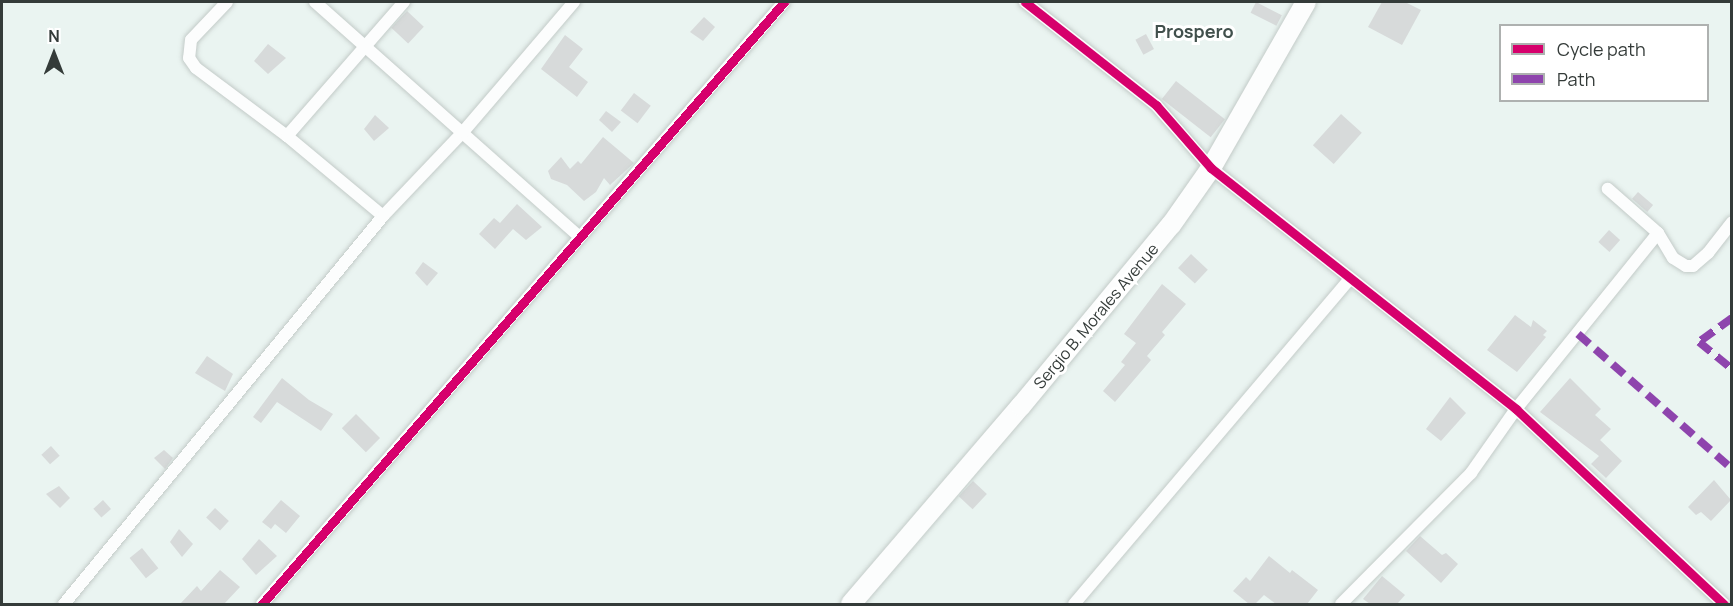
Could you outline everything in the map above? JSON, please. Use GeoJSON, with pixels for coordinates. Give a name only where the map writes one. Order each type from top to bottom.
{"type":"FeatureCollection","features":[{"type":"Feature","properties":{"kind":"main road","name":"Sergio B. Morales Avenue"},"geometry":{"type":"LineString","coordinates":[[851,604],[1123,285],[1171,225],[1211,168],[1306,2]]}},
{"type":"Feature","properties":{"kind":"street"},"geometry":{"type":"LineString","coordinates":[[227,2],[191,40],[189,58],[196,68],[287,136],[383,216]]}},
{"type":"Feature","properties":{"kind":"street"},"geometry":{"type":"LineString","coordinates":[[315,2],[579,236]]}},
{"type":"Feature","properties":{"kind":"street"},"geometry":{"type":"LineString","coordinates":[[287,136],[404,2]]}},
{"type":"Feature","properties":{"kind":"street"},"geometry":{"type":"LineString","coordinates":[[64,604],[383,216],[463,132],[574,2]]}},
{"type":"Feature","properties":{"kind":"street"},"geometry":{"type":"LineString","coordinates":[[262,604],[784,2]]}},
{"type":"Feature","properties":{"kind":"street"},"geometry":{"type":"LineString","coordinates":[[1025,2],[1156,105],[1211,168],[1279,219],[1350,279],[1516,409],[1725,604]]}},
{"type":"Feature","properties":{"kind":"street"},"geometry":{"type":"LineString","coordinates":[[1608,189],[1658,233],[1673,258],[1686,266],[1693,266],[1708,253],[1731,222]]}},
{"type":"Feature","properties":{"kind":"street"},"geometry":{"type":"LineString","coordinates":[[1341,604],[1470,473],[1516,409],[1658,233]]}},
{"type":"Feature","properties":{"kind":"street"},"geometry":{"type":"LineString","coordinates":[[1074,604],[1350,279]]}},
{"type":"Feature","properties":{"kind":"building"},"geometry":{"type":"Polygon","coordinates":[[[1256,2],[1282,15],[1276,26],[1251,13],[1256,2]]]}},
{"type":"Feature","properties":{"kind":"building"},"geometry":{"type":"Polygon","coordinates":[[[1382,2],[1405,2],[1421,10],[1402,45],[1368,27],[1382,2]]]}},
{"type":"Feature","properties":{"kind":"building"},"geometry":{"type":"Polygon","coordinates":[[[407,11],[424,27],[408,44],[391,28],[407,11]]]}},
{"type":"Feature","properties":{"kind":"building"},"geometry":{"type":"Polygon","coordinates":[[[704,17],[715,27],[703,41],[690,32],[704,17]]]}},
{"type":"Feature","properties":{"kind":"building"},"geometry":{"type":"Polygon","coordinates":[[[1146,34],[1154,49],[1143,55],[1135,40],[1146,34]]]}},
{"type":"Feature","properties":{"kind":"building"},"geometry":{"type":"Polygon","coordinates":[[[565,35],[583,49],[569,67],[588,82],[577,97],[541,69],[565,35]]]}},
{"type":"Feature","properties":{"kind":"building"},"geometry":{"type":"Polygon","coordinates":[[[268,44],[286,58],[268,74],[254,61],[268,44]]]}},
{"type":"Feature","properties":{"kind":"building"},"geometry":{"type":"Polygon","coordinates":[[[1176,81],[1225,119],[1211,137],[1162,99],[1176,81]]]}},
{"type":"Feature","properties":{"kind":"building"},"geometry":{"type":"Polygon","coordinates":[[[634,93],[651,106],[638,123],[621,111],[634,93]]]}},
{"type":"Feature","properties":{"kind":"building"},"geometry":{"type":"Polygon","coordinates":[[[606,111],[621,122],[612,132],[599,120],[606,111]]]}},
{"type":"Feature","properties":{"kind":"building"},"geometry":{"type":"Polygon","coordinates":[[[1341,114],[1362,133],[1334,164],[1313,145],[1341,114]]]}},
{"type":"Feature","properties":{"kind":"building"},"geometry":{"type":"Polygon","coordinates":[[[375,115],[389,128],[374,141],[364,129],[375,115]]]}},
{"type":"Feature","properties":{"kind":"building"},"geometry":{"type":"Polygon","coordinates":[[[603,137],[634,163],[610,185],[604,178],[596,192],[584,201],[567,185],[551,179],[548,171],[561,157],[570,169],[578,161],[581,164],[603,137]]]}},
{"type":"Feature","properties":{"kind":"building"},"geometry":{"type":"Polygon","coordinates":[[[1638,192],[1653,205],[1647,212],[1632,199],[1638,192]]]}},
{"type":"Feature","properties":{"kind":"building"},"geometry":{"type":"Polygon","coordinates":[[[517,204],[542,227],[526,240],[513,229],[495,249],[479,234],[494,218],[500,223],[517,204]]]}},
{"type":"Feature","properties":{"kind":"building"},"geometry":{"type":"Polygon","coordinates":[[[1609,230],[1620,240],[1609,252],[1598,242],[1609,230]]]}},
{"type":"Feature","properties":{"kind":"building"},"geometry":{"type":"Polygon","coordinates":[[[1191,254],[1208,270],[1195,284],[1178,268],[1191,254]]]}},
{"type":"Feature","properties":{"kind":"building"},"geometry":{"type":"Polygon","coordinates":[[[423,262],[438,273],[427,286],[415,273],[423,262]]]}},
{"type":"Feature","properties":{"kind":"building"},"geometry":{"type":"Polygon","coordinates":[[[1162,284],[1186,304],[1162,332],[1165,335],[1147,356],[1151,360],[1115,402],[1103,391],[1125,365],[1121,362],[1136,343],[1124,334],[1162,284]]]}},
{"type":"Feature","properties":{"kind":"building"},"geometry":{"type":"Polygon","coordinates":[[[1515,315],[1531,327],[1533,320],[1547,331],[1543,335],[1546,337],[1517,372],[1487,350],[1515,315]]]}},
{"type":"Feature","properties":{"kind":"building"},"geometry":{"type":"Polygon","coordinates":[[[207,356],[233,374],[225,391],[195,373],[207,356]]]}},
{"type":"Feature","properties":{"kind":"building"},"geometry":{"type":"Polygon","coordinates":[[[282,378],[309,400],[333,414],[321,431],[277,402],[261,423],[253,417],[282,378]]]}},
{"type":"Feature","properties":{"kind":"building"},"geometry":{"type":"Polygon","coordinates":[[[1570,378],[1601,409],[1595,415],[1611,429],[1600,440],[1622,461],[1606,478],[1591,464],[1599,456],[1540,412],[1570,378]]]}},
{"type":"Feature","properties":{"kind":"building"},"geometry":{"type":"Polygon","coordinates":[[[1450,397],[1466,413],[1441,441],[1426,429],[1450,397]]]}},
{"type":"Feature","properties":{"kind":"building"},"geometry":{"type":"Polygon","coordinates":[[[356,414],[380,438],[366,452],[342,428],[356,414]]]}},
{"type":"Feature","properties":{"kind":"building"},"geometry":{"type":"Polygon","coordinates":[[[51,446],[60,456],[50,464],[41,455],[51,446]]]}},
{"type":"Feature","properties":{"kind":"building"},"geometry":{"type":"Polygon","coordinates":[[[164,450],[173,458],[165,469],[154,458],[164,450]]]}},
{"type":"Feature","properties":{"kind":"building"},"geometry":{"type":"Polygon","coordinates":[[[1714,480],[1731,500],[1711,521],[1701,512],[1696,515],[1688,507],[1714,480]]]}},
{"type":"Feature","properties":{"kind":"building"},"geometry":{"type":"Polygon","coordinates":[[[973,481],[987,494],[973,509],[959,496],[973,481]]]}},
{"type":"Feature","properties":{"kind":"building"},"geometry":{"type":"Polygon","coordinates":[[[59,486],[70,498],[60,508],[46,494],[59,486]]]}},
{"type":"Feature","properties":{"kind":"building"},"geometry":{"type":"Polygon","coordinates":[[[103,500],[111,509],[101,518],[93,509],[103,500]]]}},
{"type":"Feature","properties":{"kind":"building"},"geometry":{"type":"Polygon","coordinates":[[[281,500],[300,516],[286,533],[275,524],[271,529],[262,522],[281,500]]]}},
{"type":"Feature","properties":{"kind":"building"},"geometry":{"type":"Polygon","coordinates":[[[215,508],[229,521],[220,530],[206,518],[215,508]]]}},
{"type":"Feature","properties":{"kind":"building"},"geometry":{"type":"Polygon","coordinates":[[[179,529],[193,544],[182,557],[170,542],[179,529]]]}},
{"type":"Feature","properties":{"kind":"building"},"geometry":{"type":"Polygon","coordinates":[[[1420,536],[1442,555],[1446,553],[1458,564],[1441,583],[1406,551],[1420,536]]]}},
{"type":"Feature","properties":{"kind":"building"},"geometry":{"type":"Polygon","coordinates":[[[259,539],[277,556],[256,575],[242,559],[259,539]]]}},
{"type":"Feature","properties":{"kind":"building"},"geometry":{"type":"Polygon","coordinates":[[[142,548],[158,568],[146,578],[130,558],[142,548]]]}},
{"type":"Feature","properties":{"kind":"building"},"geometry":{"type":"Polygon","coordinates":[[[1269,556],[1290,573],[1292,570],[1318,590],[1307,604],[1276,604],[1264,595],[1255,604],[1249,604],[1233,591],[1246,577],[1250,581],[1269,556]]]}},
{"type":"Feature","properties":{"kind":"building"},"geometry":{"type":"Polygon","coordinates":[[[220,570],[240,587],[224,604],[180,604],[197,586],[201,591],[220,570]]]}},
{"type":"Feature","properties":{"kind":"building"},"geometry":{"type":"Polygon","coordinates":[[[1382,576],[1405,595],[1397,604],[1370,604],[1363,599],[1382,576]]]}},
{"type":"Feature","properties":{"kind":"marked path"},"geometry":{"type":"LineString","coordinates":[[1732,318],[1699,342],[1732,369]]}},
{"type":"Feature","properties":{"kind":"marked path"},"geometry":{"type":"LineString","coordinates":[[1578,334],[1732,469]]}},
{"type":"Feature","properties":{"kind":"cycle path"},"geometry":{"type":"LineString","coordinates":[[262,604],[784,2]]}},
{"type":"Feature","properties":{"kind":"cycle path"},"geometry":{"type":"LineString","coordinates":[[1025,2],[1156,105],[1211,168],[1516,409],[1724,604]]}},
{"type":"Feature","properties":{"kind":"district","name":"Prospero"},"geometry":{"type":"Point","coordinates":[1194,31]}}]}
